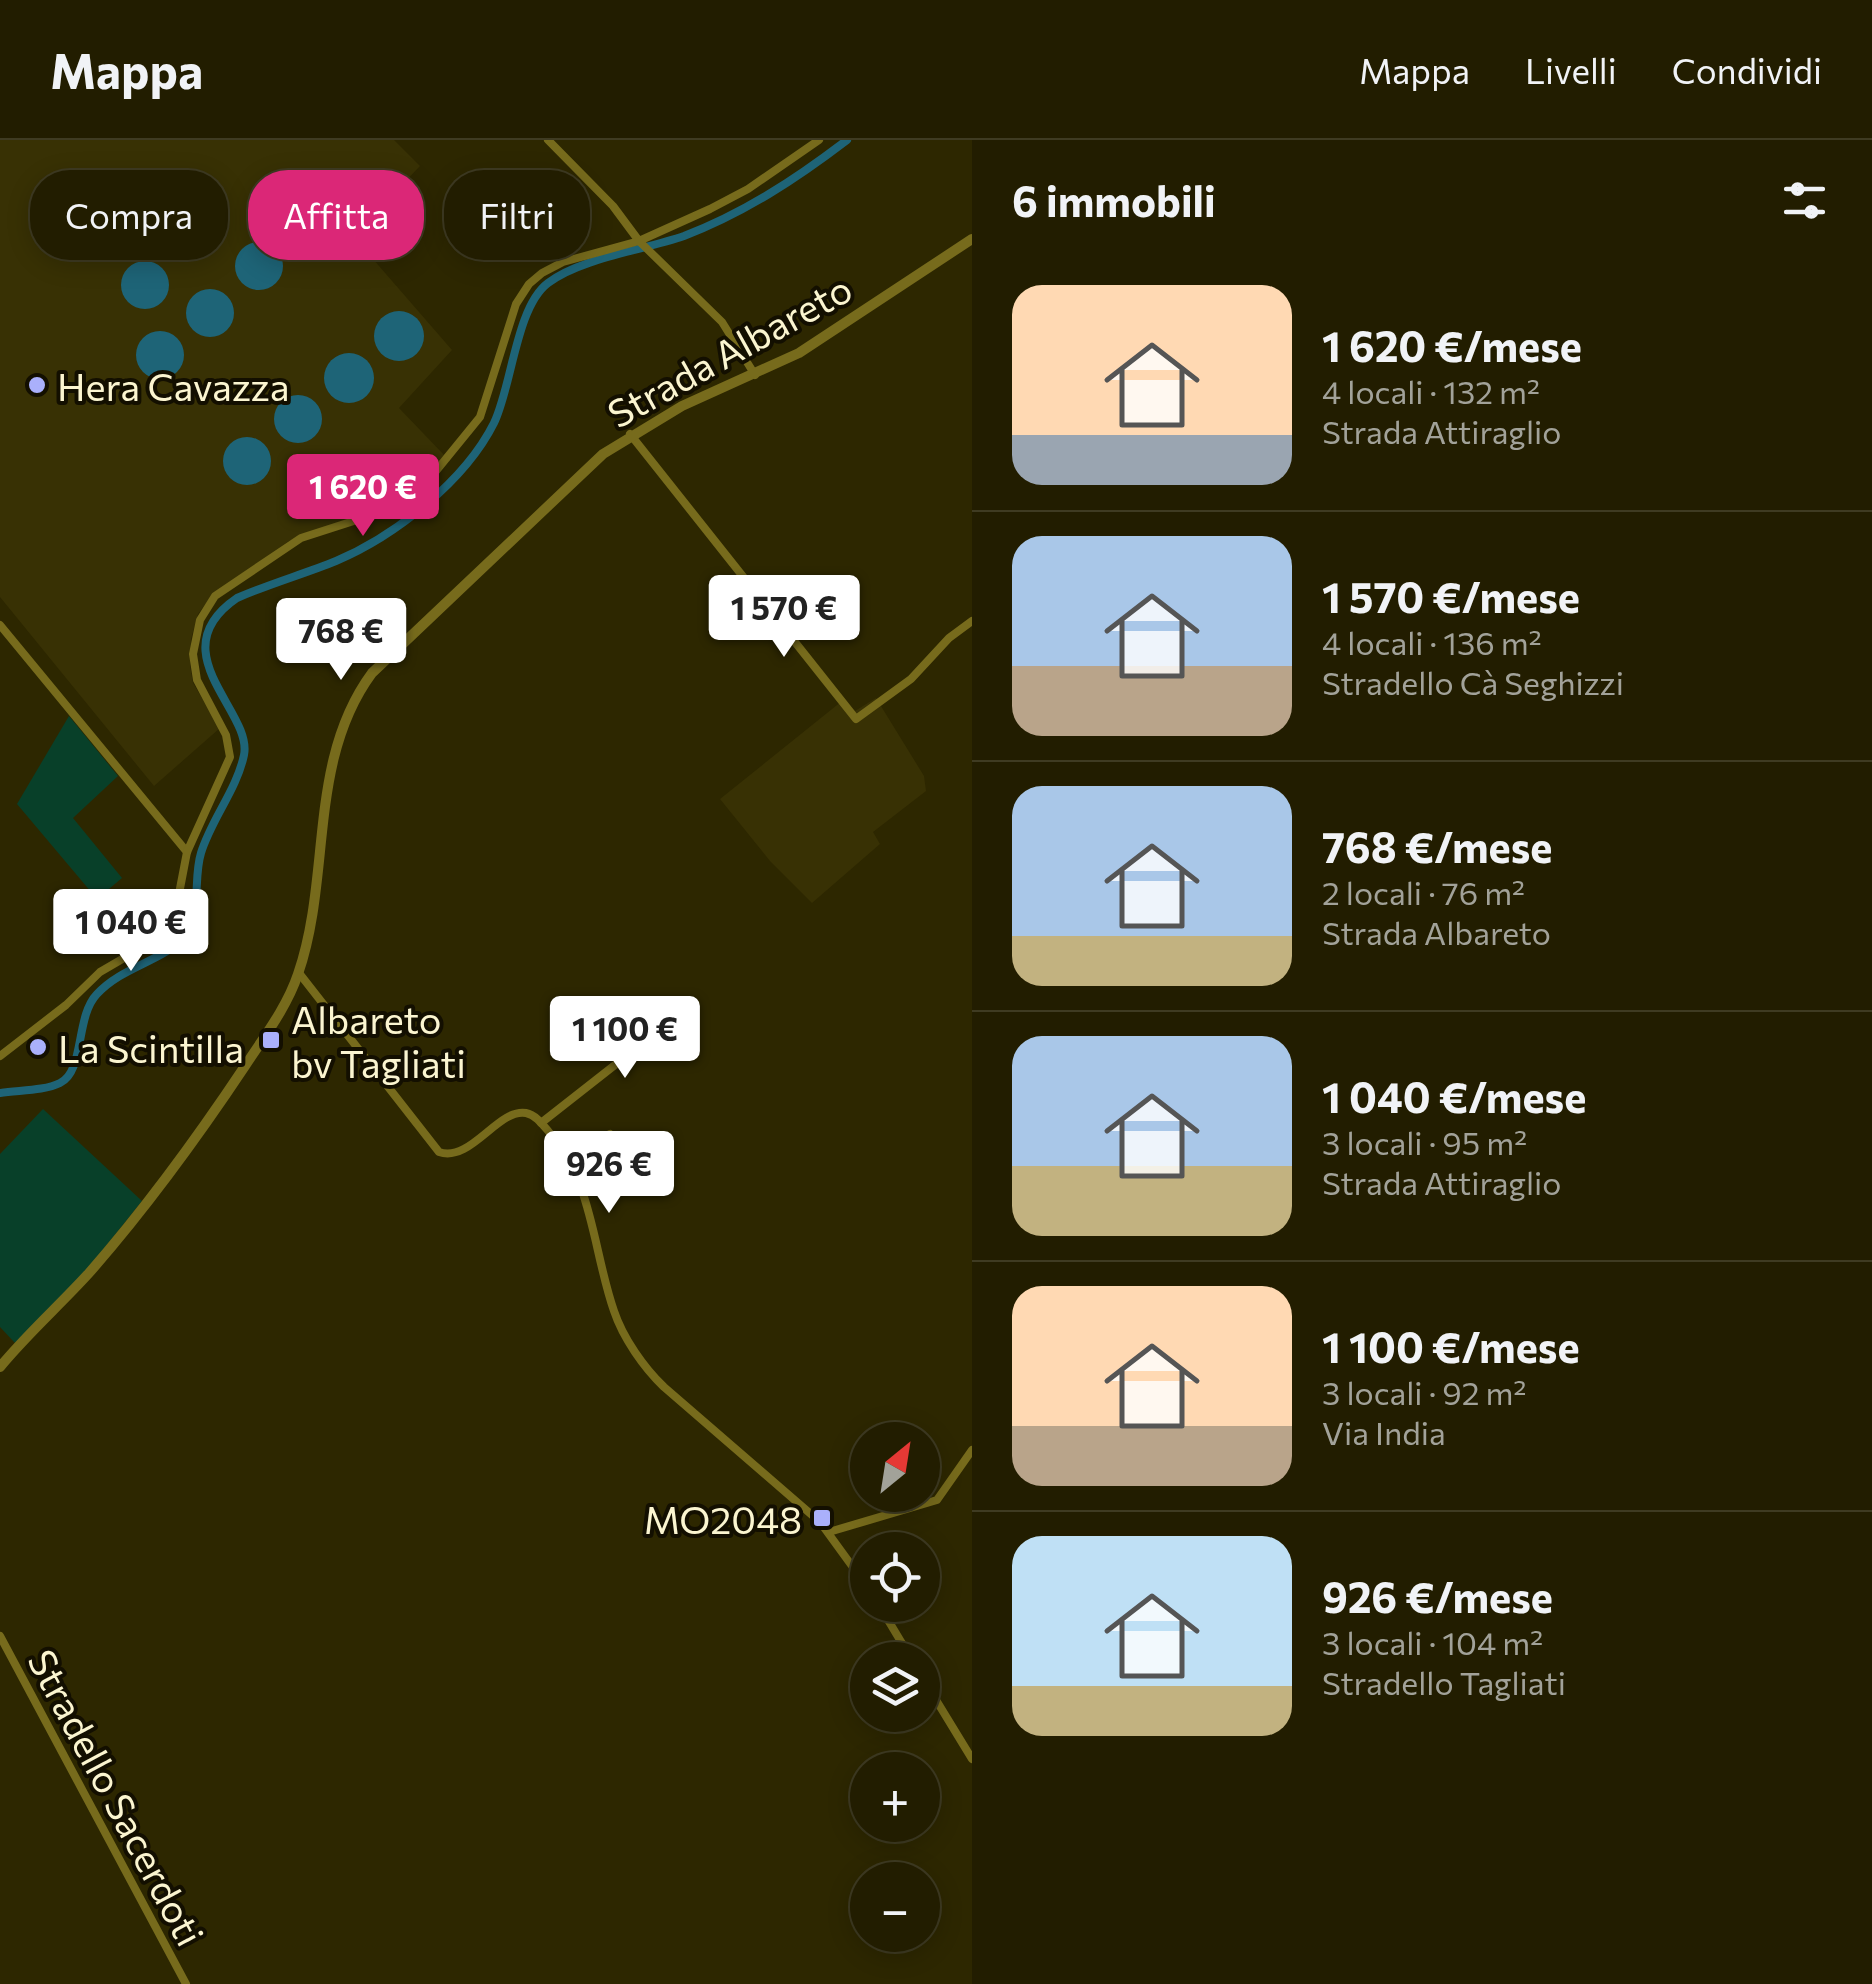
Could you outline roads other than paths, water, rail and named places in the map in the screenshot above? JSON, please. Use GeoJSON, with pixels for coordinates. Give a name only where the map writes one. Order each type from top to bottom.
{"type":"FeatureCollection","features":[{"type":"Feature","properties":{"kind":"street"},"geometry":{"type":"LineString","coordinates":[[548,140],[613,206],[639,241],[722,322],[755,375]]}},
{"type":"Feature","properties":{"kind":"street"},"geometry":{"type":"LineString","coordinates":[[0,1056],[66,1005],[100,972],[170,929],[178,913],[187,852],[230,757],[226,734],[194,669],[197,627],[211,602],[294,542],[382,514],[412,494],[461,444],[480,417],[516,304],[529,284],[563,262],[639,241],[748,189],[819,140]]}},
{"type":"Feature","properties":{"kind":"street","name":"Strada Albareto"},"geometry":{"type":"LineString","coordinates":[[0,1367],[30,1330],[86,1276],[192,1145],[264,1036],[298,974],[311,920],[334,762],[346,720],[361,688],[412,633],[602,454],[682,406],[799,353],[972,239]]}},
{"type":"Feature","properties":{"kind":"street"},"geometry":{"type":"LineString","coordinates":[[630,434],[856,719],[911,679],[949,638],[972,621]]}},
{"type":"Feature","properties":{"kind":"street"},"geometry":{"type":"LineString","coordinates":[[0,624],[187,852]]}},
{"type":"Feature","properties":{"kind":"street"},"geometry":{"type":"LineString","coordinates":[[298,974],[439,1152],[457,1152],[518,1113],[532,1115],[541,1124],[569,1160],[584,1194],[614,1314],[644,1364],[664,1388],[829,1532],[850,1562]]}},
{"type":"Feature","properties":{"kind":"street"},"geometry":{"type":"LineString","coordinates":[[541,1124],[685,1010]]}},
{"type":"Feature","properties":{"kind":"street"},"geometry":{"type":"LineString","coordinates":[[569,1160],[610,1134]]}},
{"type":"Feature","properties":{"kind":"street"},"geometry":{"type":"LineString","coordinates":[[829,1532],[937,1500],[972,1450]]}},
{"type":"Feature","properties":{"kind":"street","name":"Stradello Sacerdoti"},"geometry":{"type":"LineString","coordinates":[[0,1636],[186,1984]]}},
{"type":"Feature","properties":{"kind":"street"},"geometry":{"type":"LineString","coordinates":[[940,1707],[972,1759]]}},
{"type":"Feature","properties":{"kind":"water"},"geometry":{"type":"Polygon","coordinates":[[[248,245],[248,260],[282,260],[281,275],[268,288],[250,288],[237,275],[237,257],[248,245]]]}},
{"type":"Feature","properties":{"kind":"water"},"geometry":{"type":"Polygon","coordinates":[[[145,261],[162,268],[169,285],[162,302],[145,309],[128,302],[121,285],[128,268],[145,261]]]}},
{"type":"Feature","properties":{"kind":"water"},"geometry":{"type":"Polygon","coordinates":[[[210,289],[227,296],[234,313],[227,330],[210,337],[193,330],[186,313],[193,296],[210,289]]]}},
{"type":"Feature","properties":{"kind":"water"},"geometry":{"type":"Polygon","coordinates":[[[399,311],[416,319],[424,336],[416,353],[399,361],[382,353],[374,336],[382,319],[399,311]]]}},
{"type":"Feature","properties":{"kind":"water"},"geometry":{"type":"Polygon","coordinates":[[[160,331],[177,338],[184,355],[177,372],[160,379],[143,372],[136,355],[143,338],[160,331]]]}},
{"type":"Feature","properties":{"kind":"water"},"geometry":{"type":"Polygon","coordinates":[[[349,353],[366,361],[374,378],[366,395],[349,403],[332,395],[324,378],[332,361],[349,353]]]}},
{"type":"Feature","properties":{"kind":"water"},"geometry":{"type":"Polygon","coordinates":[[[298,395],[315,402],[322,419],[315,436],[298,443],[281,436],[274,419],[281,402],[298,395]]]}},
{"type":"Feature","properties":{"kind":"water"},"geometry":{"type":"Polygon","coordinates":[[[247,437],[264,444],[271,461],[264,478],[247,485],[230,478],[223,461],[230,444],[247,437]]]}},
{"type":"Feature","properties":{"kind":"waterway"},"geometry":{"type":"LineString","coordinates":[[0,1093],[46,1088],[68,1077],[77,1056],[85,1016],[97,994],[117,978],[171,948],[192,921],[201,853],[244,755],[236,720],[207,660],[206,639],[215,618],[237,598],[336,561],[382,537],[447,486],[494,423],[522,328],[537,294],[548,283],[578,267],[684,236],[728,217],[847,140]]}},
{"type":"Feature","properties":{"kind":"place","name":"Hera Cavazza"},"geometry":{"type":"Point","coordinates":[37,385]}},
{"type":"Feature","properties":{"kind":"place","name":"Albareto bv Tagliati"},"geometry":{"type":"Point","coordinates":[271,1040]}},
{"type":"Feature","properties":{"kind":"place","name":"La Scintilla"},"geometry":{"type":"Point","coordinates":[38,1047]}},
{"type":"Feature","properties":{"kind":"place","name":"MO2048"},"geometry":{"type":"Point","coordinates":[822,1518]}}]}
